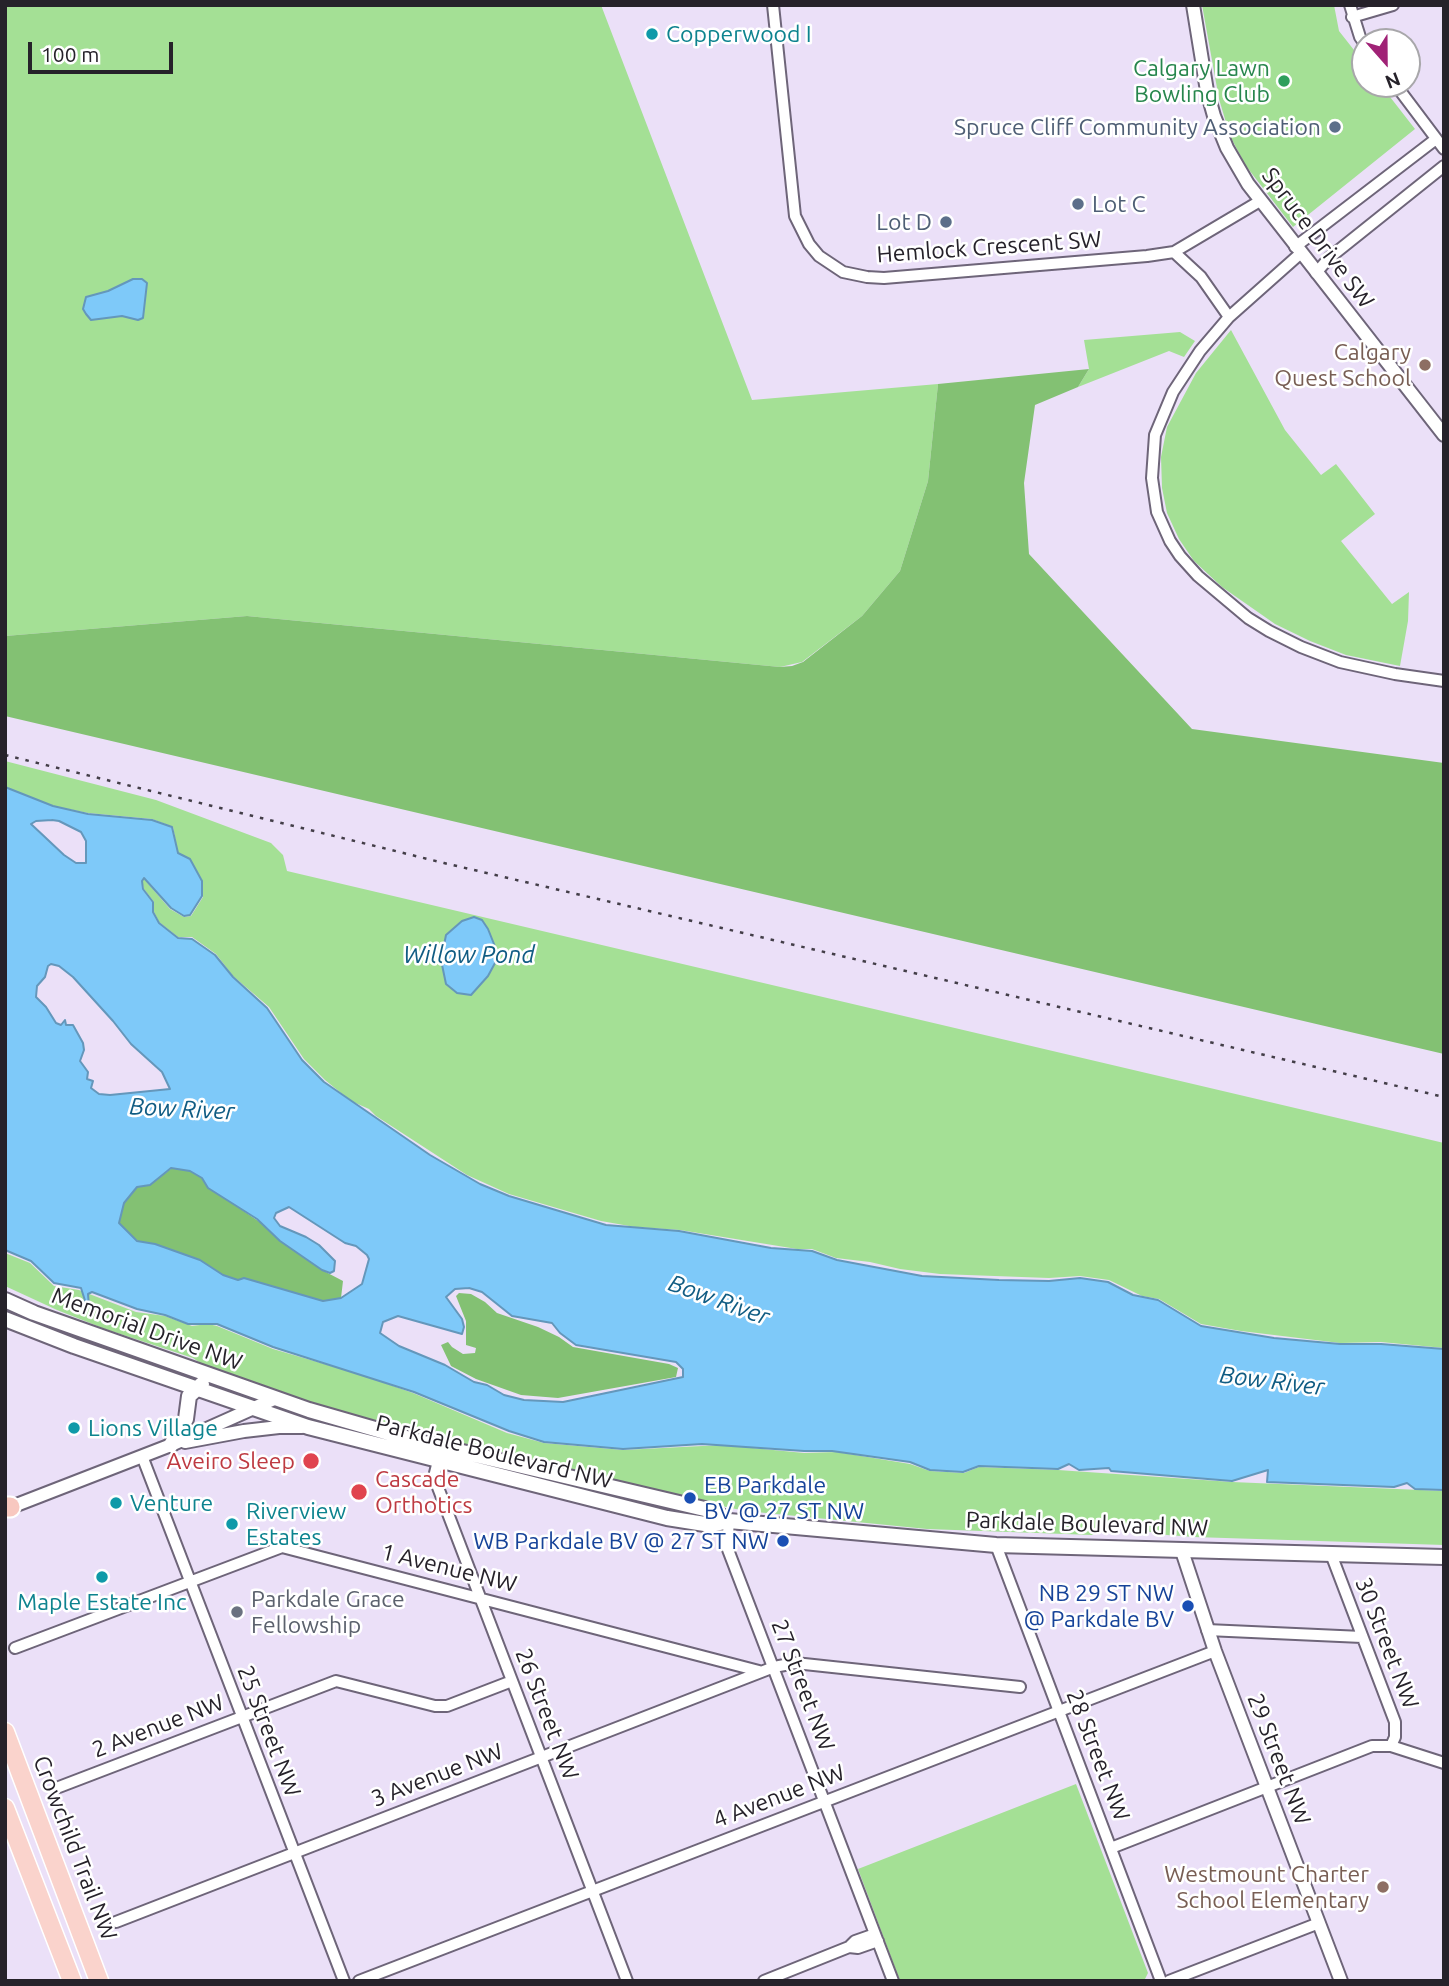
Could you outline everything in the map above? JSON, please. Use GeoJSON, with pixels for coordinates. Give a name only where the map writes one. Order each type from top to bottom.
{"type":"FeatureCollection","features":[{"type":"Feature","properties":{"kind":"highway","name":"Crowchild Trail NW"},"geometry":{"type":"LineString","coordinates":[[5,1732],[99,1981]]}},
{"type":"Feature","properties":{"kind":"highway"},"geometry":{"type":"LineString","coordinates":[[5,1808],[10,1834],[72,1981]]}},
{"type":"Feature","properties":{"kind":"main road","name":"Memorial Drive NW"},"geometry":{"type":"LineString","coordinates":[[5,1300],[275,1399]]}},
{"type":"Feature","properties":{"kind":"main road","name":"Memorial Drive NW"},"geometry":{"type":"LineString","coordinates":[[5,1319],[251,1409]]}},
{"type":"Feature","properties":{"kind":"main road"},"geometry":{"type":"LineString","coordinates":[[170,1379],[187,1405]]}},
{"type":"Feature","properties":{"kind":"main road"},"geometry":{"type":"LineString","coordinates":[[171,1445],[186,1419],[187,1405],[195,1389],[203,1383],[220,1379]]}},
{"type":"Feature","properties":{"kind":"main road","name":"Parkdale Boulevard NW"},"geometry":{"type":"LineString","coordinates":[[275,1399],[421,1442],[713,1511],[729,1521]]}},
{"type":"Feature","properties":{"kind":"main road","name":"Parkdale Boulevard NW"},"geometry":{"type":"LineString","coordinates":[[251,1409],[438,1461],[667,1518],[712,1525],[729,1521],[996,1545],[1444,1557]]}},
{"type":"Feature","properties":{"kind":"street","name":"Hemlock Crescent SW"},"geometry":{"type":"LineString","coordinates":[[773,5],[793,208],[801,232],[819,256],[829,264],[854,275],[884,278],[1147,256],[1174,251],[1260,201]]}},
{"type":"Feature","properties":{"kind":"street","name":"Spruce Drive SW"},"geometry":{"type":"LineString","coordinates":[[1193,5],[1214,116],[1227,148],[1260,201],[1444,435]]}},
{"type":"Feature","properties":{"kind":"street"},"geometry":{"type":"LineString","coordinates":[[1357,28],[1351,11],[1393,5]]}},
{"type":"Feature","properties":{"kind":"street"},"geometry":{"type":"LineString","coordinates":[[1405,98],[1444,149]]}},
{"type":"Feature","properties":{"kind":"street"},"geometry":{"type":"LineString","coordinates":[[1436,139],[1298,250],[1229,317],[1200,351],[1173,392],[1155,435],[1152,478],[1157,512],[1170,541],[1198,576],[1248,618],[1301,647],[1340,662],[1444,681]]}},
{"type":"Feature","properties":{"kind":"street"},"geometry":{"type":"LineString","coordinates":[[1316,273],[1329,258],[1444,166]]}},
{"type":"Feature","properties":{"kind":"street"},"geometry":{"type":"LineString","coordinates":[[1174,251],[1201,277],[1229,317]]}},
{"type":"Feature","properties":{"kind":"street"},"geometry":{"type":"LineString","coordinates":[[7,1507],[171,1445],[275,1399]]}},
{"type":"Feature","properties":{"kind":"street"},"geometry":{"type":"LineString","coordinates":[[171,1445],[256,1430],[308,1427]]}},
{"type":"Feature","properties":{"kind":"street","name":"25 Street NW"},"geometry":{"type":"LineString","coordinates":[[142,1456],[344,1981]]}},
{"type":"Feature","properties":{"kind":"street","name":"26 Street NW"},"geometry":{"type":"LineString","coordinates":[[438,1461],[434,1477],[627,1981]]}},
{"type":"Feature","properties":{"kind":"street","name":"27 Street NW"},"geometry":{"type":"LineString","coordinates":[[729,1521],[727,1547],[894,1981]]}},
{"type":"Feature","properties":{"kind":"street","name":"28 Street NW"},"geometry":{"type":"LineString","coordinates":[[996,1545],[1161,1981]]}},
{"type":"Feature","properties":{"kind":"street","name":"1 Avenue NW"},"geometry":{"type":"LineString","coordinates":[[15,1648],[282,1547],[759,1671]]}},
{"type":"Feature","properties":{"kind":"street","name":"29 Street NW"},"geometry":{"type":"LineString","coordinates":[[1182,1551],[1214,1651],[1342,1981]]}},
{"type":"Feature","properties":{"kind":"street","name":"30 Street NW"},"geometry":{"type":"LineString","coordinates":[[1331,1554],[1397,1728],[1391,1746]]}},
{"type":"Feature","properties":{"kind":"street"},"geometry":{"type":"LineString","coordinates":[[1207,1630],[1362,1637]]}},
{"type":"Feature","properties":{"kind":"street","name":"4 Avenue NW"},"geometry":{"type":"LineString","coordinates":[[359,1981],[1214,1651]]}},
{"type":"Feature","properties":{"kind":"street"},"geometry":{"type":"LineString","coordinates":[[774,1667],[795,1663],[1020,1688]]}},
{"type":"Feature","properties":{"kind":"street","name":"3 Avenue NW"},"geometry":{"type":"LineString","coordinates":[[116,1922],[774,1667]]}},
{"type":"Feature","properties":{"kind":"street","name":"2 Avenue NW"},"geometry":{"type":"LineString","coordinates":[[59,1787],[336,1681],[435,1706],[447,1706],[512,1681]]}},
{"type":"Feature","properties":{"kind":"street"},"geometry":{"type":"LineString","coordinates":[[1111,1848],[1372,1746],[1391,1746],[1444,1763]]}},
{"type":"Feature","properties":{"kind":"street"},"geometry":{"type":"LineString","coordinates":[[1169,1981],[1319,1923]]}},
{"type":"Feature","properties":{"kind":"street"},"geometry":{"type":"LineString","coordinates":[[764,1981],[849,1948],[855,1941],[876,1937]]}},
{"type":"Feature","properties":{"kind":"green space"},"geometry":{"type":"Polygon","coordinates":[[[5,5],[601,5],[752,400],[938,384],[928,481],[900,571],[862,616],[802,662],[780,667],[247,616],[5,636],[5,5]]]}},
{"type":"Feature","properties":{"kind":"green space"},"geometry":{"type":"Polygon","coordinates":[[[1202,5],[1334,5],[1339,31],[1351,46],[1351,98],[1391,98],[1415,129],[1293,227],[1246,166],[1230,136],[1219,99],[1202,5]]]}},
{"type":"Feature","properties":{"kind":"green space"},"geometry":{"type":"Polygon","coordinates":[[[1231,330],[1285,430],[1321,475],[1336,464],[1375,514],[1341,541],[1392,604],[1409,592],[1408,621],[1400,666],[1346,655],[1275,624],[1222,587],[1194,561],[1179,539],[1167,513],[1162,488],[1161,457],[1167,427],[1196,373],[1231,330]]]}},
{"type":"Feature","properties":{"kind":"green space"},"geometry":{"type":"Polygon","coordinates":[[[1180,332],[1195,341],[1184,357],[1169,351],[1078,387],[1089,369],[1084,340],[1180,332]]]}},
{"type":"Feature","properties":{"kind":"green space"},"geometry":{"type":"Polygon","coordinates":[[[1089,369],[1078,387],[1035,405],[1024,483],[1029,554],[1192,729],[1444,763],[1444,1054],[5,716],[5,636],[247,616],[792,666],[803,662],[862,616],[900,571],[928,481],[938,384],[1089,369]]]}},
{"type":"Feature","properties":{"kind":"green space"},"geometry":{"type":"Polygon","coordinates":[[[5,761],[156,800],[271,843],[283,855],[287,871],[1444,1143],[1444,1348],[1381,1342],[1340,1343],[1241,1331],[1201,1324],[1159,1299],[1142,1296],[1109,1280],[1080,1276],[1049,1278],[940,1274],[900,1269],[836,1258],[812,1249],[601,1221],[509,1194],[467,1175],[369,1109],[351,1101],[304,1059],[269,1007],[233,976],[216,954],[192,937],[178,937],[159,922],[154,912],[154,902],[144,889],[144,879],[170,909],[184,917],[191,916],[203,897],[202,880],[190,859],[178,853],[173,827],[152,819],[88,813],[53,806],[19,793],[5,786],[5,761]]]}},
{"type":"Feature","properties":{"kind":"green space"},"geometry":{"type":"Polygon","coordinates":[[[172,1168],[190,1171],[202,1178],[213,1190],[264,1225],[280,1241],[343,1281],[341,1298],[323,1301],[244,1278],[238,1280],[223,1275],[200,1260],[155,1244],[141,1243],[131,1236],[119,1223],[124,1203],[137,1187],[150,1185],[172,1168]]]}},
{"type":"Feature","properties":{"kind":"green space"},"geometry":{"type":"Polygon","coordinates":[[[5,1253],[30,1263],[54,1286],[79,1290],[136,1312],[165,1316],[192,1326],[217,1326],[273,1349],[413,1393],[507,1433],[544,1443],[623,1450],[722,1445],[804,1453],[837,1452],[910,1464],[930,1471],[964,1473],[979,1467],[1444,1491],[1444,1545],[1194,1537],[1118,1526],[1099,1530],[1092,1535],[927,1529],[746,1511],[686,1499],[540,1464],[291,1398],[206,1367],[193,1358],[105,1329],[5,1286],[5,1253]]]}},
{"type":"Feature","properties":{"kind":"green space"},"geometry":{"type":"Polygon","coordinates":[[[459,1293],[471,1294],[497,1313],[538,1327],[573,1347],[669,1364],[678,1368],[676,1377],[558,1398],[521,1395],[476,1379],[451,1366],[441,1345],[448,1342],[463,1354],[475,1353],[476,1348],[466,1345],[466,1321],[456,1296],[459,1293]]]}},
{"type":"Feature","properties":{"kind":"green space"},"geometry":{"type":"Polygon","coordinates":[[[1076,1784],[1148,1973],[1144,1981],[900,1981],[858,1869],[1076,1784]]]}},
{"type":"Feature","properties":{"kind":"water"},"geometry":{"type":"Polygon","coordinates":[[[133,279],[142,279],[147,283],[143,318],[138,320],[122,316],[91,320],[83,309],[86,297],[108,291],[133,279]]]}},
{"type":"Feature","properties":{"kind":"water","name":"Bow River"},"geometry":{"type":"Polygon","coordinates":[[[5,787],[53,806],[88,814],[152,820],[172,827],[178,853],[190,859],[202,881],[202,896],[190,915],[184,916],[171,908],[144,878],[143,889],[153,902],[153,912],[159,923],[178,938],[192,939],[215,955],[233,977],[267,1008],[302,1060],[324,1082],[430,1155],[480,1184],[509,1196],[606,1225],[679,1231],[771,1248],[812,1251],[837,1260],[922,1276],[1049,1281],[1080,1278],[1108,1282],[1133,1295],[1158,1300],[1201,1326],[1274,1338],[1444,1349],[1444,1490],[1415,1489],[1407,1483],[1394,1487],[1267,1482],[1268,1470],[1232,1481],[1111,1471],[1109,1468],[1079,1470],[1069,1464],[1058,1469],[979,1466],[963,1472],[930,1470],[910,1462],[832,1451],[702,1444],[623,1449],[544,1442],[509,1431],[414,1392],[273,1347],[217,1324],[188,1324],[92,1292],[88,1294],[87,1307],[81,1288],[54,1283],[31,1261],[5,1250],[5,787]],[[36,821],[31,824],[64,855],[76,863],[86,863],[86,841],[81,832],[59,821],[36,821]],[[48,966],[45,977],[37,986],[36,997],[56,1023],[61,1025],[65,1020],[66,1025],[73,1025],[83,1043],[84,1050],[80,1061],[88,1072],[87,1079],[93,1081],[91,1088],[99,1094],[110,1095],[170,1089],[162,1072],[131,1044],[73,977],[59,966],[48,966]],[[171,1168],[150,1185],[137,1187],[124,1203],[119,1223],[137,1241],[155,1244],[200,1260],[223,1275],[238,1280],[244,1278],[323,1301],[341,1298],[362,1284],[369,1259],[367,1255],[289,1207],[276,1213],[274,1218],[280,1226],[319,1245],[335,1261],[334,1271],[330,1273],[322,1270],[280,1241],[257,1219],[208,1188],[202,1178],[190,1171],[171,1168]],[[469,1288],[455,1289],[446,1297],[462,1319],[462,1334],[398,1316],[383,1322],[380,1333],[399,1346],[445,1365],[474,1382],[524,1400],[563,1402],[683,1377],[683,1369],[676,1362],[576,1345],[552,1323],[512,1316],[482,1292],[469,1288]]]}},
{"type":"Feature","properties":{"kind":"water","name":"Willow Pond"},"geometry":{"type":"Polygon","coordinates":[[[474,917],[482,920],[496,949],[495,963],[488,976],[471,995],[457,993],[446,984],[441,960],[446,935],[462,921],[474,917]]]}},
{"type":"Feature","properties":{"kind":"railway"},"geometry":{"type":"LineString","coordinates":[[5,755],[444,863],[1444,1097]]}},
{"type":"Feature","properties":{"kind":"place","name":"Copperwood I"},"geometry":{"type":"Point","coordinates":[652,34]}},
{"type":"Feature","properties":{"kind":"place","name":"Calgary Lawn Bowling Club"},"geometry":{"type":"Point","coordinates":[1284,81]}},
{"type":"Feature","properties":{"kind":"place","name":"Spruce Cliff Community Association"},"geometry":{"type":"Point","coordinates":[1335,127]}},
{"type":"Feature","properties":{"kind":"place","name":"Lot C"},"geometry":{"type":"Point","coordinates":[1078,204]}},
{"type":"Feature","properties":{"kind":"place","name":"Lot D"},"geometry":{"type":"Point","coordinates":[946,222]}},
{"type":"Feature","properties":{"kind":"place","name":"Calgary Quest School"},"geometry":{"type":"Point","coordinates":[1425,365]}},
{"type":"Feature","properties":{"kind":"place","name":"Lions Village"},"geometry":{"type":"Point","coordinates":[74,1428]}},
{"type":"Feature","properties":{"kind":"place","name":"Aveiro Sleep"},"geometry":{"type":"Point","coordinates":[311,1461]}},
{"type":"Feature","properties":{"kind":"place","name":"Cascade Orthotics"},"geometry":{"type":"Point","coordinates":[359,1492]}},
{"type":"Feature","properties":{"kind":"place","name":"EB Parkdale BV @ 27 ST NW"},"geometry":{"type":"Point","coordinates":[690,1498]}},
{"type":"Feature","properties":{"kind":"place","name":"Venture"},"geometry":{"type":"Point","coordinates":[116,1503]}},
{"type":"Feature","properties":{"kind":"place","name":"Riverview Estates"},"geometry":{"type":"Point","coordinates":[232,1524]}},
{"type":"Feature","properties":{"kind":"place","name":"WB Parkdale BV @ 27 ST NW"},"geometry":{"type":"Point","coordinates":[783,1541]}},
{"type":"Feature","properties":{"kind":"place","name":"Maple Estate Inc"},"geometry":{"type":"Point","coordinates":[102,1577]}},
{"type":"Feature","properties":{"kind":"place","name":"NB 29 ST NW @ Parkdale BV"},"geometry":{"type":"Point","coordinates":[1188,1606]}},
{"type":"Feature","properties":{"kind":"place","name":"Parkdale Grace Fellowship"},"geometry":{"type":"Point","coordinates":[237,1612]}},
{"type":"Feature","properties":{"kind":"place","name":"Westmount Charter School Elementary"},"geometry":{"type":"Point","coordinates":[1383,1887]}}]}
